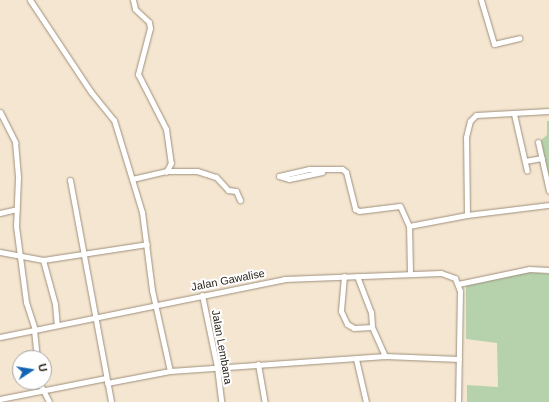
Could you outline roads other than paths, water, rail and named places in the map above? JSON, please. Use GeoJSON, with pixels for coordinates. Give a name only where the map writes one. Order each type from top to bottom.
{"type":"FeatureCollection","features":[{"type":"Feature","properties":{"kind":"street"},"geometry":{"type":"LineString","coordinates":[[30,0],[91,92],[113,117],[132,179],[147,244],[155,304],[170,371]]}},
{"type":"Feature","properties":{"kind":"street"},"geometry":{"type":"LineString","coordinates":[[134,0],[135,9],[149,22],[150,28],[138,74],[166,129],[171,163],[166,172]]}},
{"type":"Feature","properties":{"kind":"street"},"geometry":{"type":"LineString","coordinates":[[481,0],[494,44],[519,38]]}},
{"type":"Feature","properties":{"kind":"street"},"geometry":{"type":"LineString","coordinates":[[467,215],[466,137],[470,122],[476,115],[549,111]]}},
{"type":"Feature","properties":{"kind":"street"},"geometry":{"type":"LineString","coordinates":[[0,112],[16,142],[16,209],[19,257],[26,302],[34,329],[36,350]]}},
{"type":"Feature","properties":{"kind":"street"},"geometry":{"type":"LineString","coordinates":[[514,114],[526,171]]}},
{"type":"Feature","properties":{"kind":"street"},"geometry":{"type":"LineString","coordinates":[[538,142],[549,191]]}},
{"type":"Feature","properties":{"kind":"street"},"geometry":{"type":"LineString","coordinates":[[525,161],[542,158]]}},
{"type":"Feature","properties":{"kind":"street"},"geometry":{"type":"LineString","coordinates":[[324,170],[295,178],[283,179],[279,176],[309,169],[342,169],[346,172],[355,209],[359,211],[400,206],[409,226],[410,272]]}},
{"type":"Feature","properties":{"kind":"street"},"geometry":{"type":"LineString","coordinates":[[132,179],[166,172],[197,171],[216,177],[228,190],[236,191],[240,200]]}},
{"type":"Feature","properties":{"kind":"street"},"geometry":{"type":"LineString","coordinates":[[70,180],[82,256],[111,402]]}},
{"type":"Feature","properties":{"kind":"street"},"geometry":{"type":"LineString","coordinates":[[409,226],[467,215],[549,205]]}},
{"type":"Feature","properties":{"kind":"street"},"geometry":{"type":"LineString","coordinates":[[0,213],[16,209]]}},
{"type":"Feature","properties":{"kind":"street"},"geometry":{"type":"LineString","coordinates":[[0,252],[19,257],[43,260],[82,256],[147,244]]}},
{"type":"Feature","properties":{"kind":"street"},"geometry":{"type":"LineString","coordinates":[[43,260],[55,304],[57,325]]}},
{"type":"Feature","properties":{"kind":"street"},"geometry":{"type":"LineString","coordinates":[[458,402],[461,307],[458,284],[529,269],[549,270]]}},
{"type":"Feature","properties":{"kind":"street","name":"Jalan Gawalise"},"geometry":{"type":"LineString","coordinates":[[0,337],[284,278],[357,276],[410,272],[450,275],[458,284]]}},
{"type":"Feature","properties":{"kind":"street"},"geometry":{"type":"LineString","coordinates":[[344,276],[341,310],[347,324],[354,328],[372,327]]}},
{"type":"Feature","properties":{"kind":"street"},"geometry":{"type":"LineString","coordinates":[[357,276],[371,312],[372,327],[385,356]]}},
{"type":"Feature","properties":{"kind":"street","name":"Jalan Lembana"},"geometry":{"type":"LineString","coordinates":[[202,295],[217,367],[221,402]]}},
{"type":"Feature","properties":{"kind":"street"},"geometry":{"type":"LineString","coordinates":[[0,399],[107,380],[170,371],[385,356],[459,359]]}},
{"type":"Feature","properties":{"kind":"street"},"geometry":{"type":"LineString","coordinates":[[356,359],[366,402]]}},
{"type":"Feature","properties":{"kind":"street"},"geometry":{"type":"LineString","coordinates":[[258,364],[266,402]]}},
{"type":"Feature","properties":{"kind":"street"},"geometry":{"type":"LineString","coordinates":[[44,391],[49,402]]}}]}
